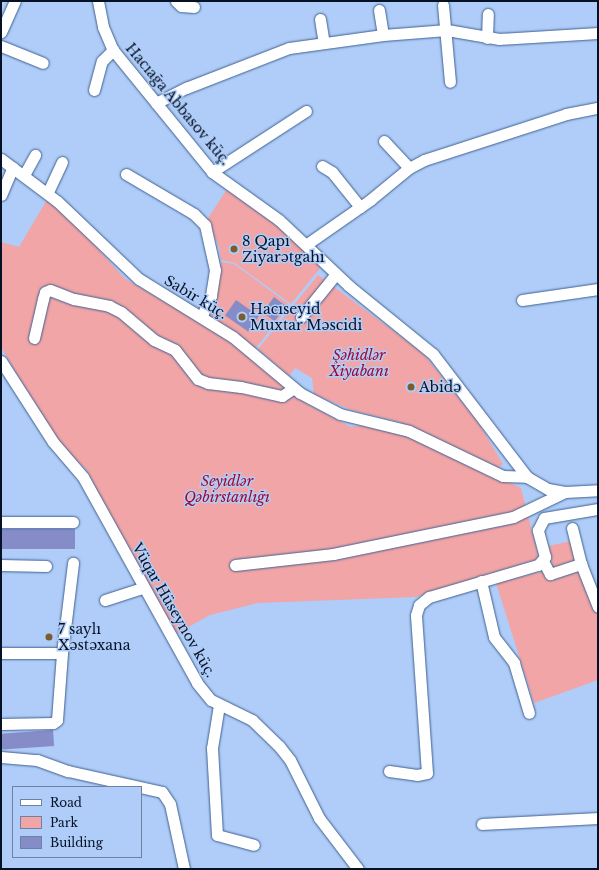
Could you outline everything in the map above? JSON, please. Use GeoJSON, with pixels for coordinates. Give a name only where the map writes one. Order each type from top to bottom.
{"type":"FeatureCollection","features":[{"type":"Feature","properties":{"kind":"street"},"geometry":{"type":"LineString","coordinates":[[1,30],[15,1]]}},
{"type":"Feature","properties":{"kind":"street","name":"Hacıağa Abbasov küç."},"geometry":{"type":"LineString","coordinates":[[98,1],[103,27],[113,50],[212,172],[279,220],[307,244],[336,274],[433,354],[527,477],[548,489],[565,492],[598,490]]}},
{"type":"Feature","properties":{"kind":"street"},"geometry":{"type":"LineString","coordinates":[[176,1],[181,6],[194,7]]}},
{"type":"Feature","properties":{"kind":"street"},"geometry":{"type":"LineString","coordinates":[[443,5],[450,82]]}},
{"type":"Feature","properties":{"kind":"street"},"geometry":{"type":"LineString","coordinates":[[380,10],[384,35]]}},
{"type":"Feature","properties":{"kind":"street"},"geometry":{"type":"LineString","coordinates":[[487,38],[488,14]]}},
{"type":"Feature","properties":{"kind":"street"},"geometry":{"type":"LineString","coordinates":[[320,19],[324,43]]}},
{"type":"Feature","properties":{"kind":"street"},"geometry":{"type":"LineString","coordinates":[[156,103],[186,88],[280,51],[324,43],[384,35],[446,30],[487,38],[514,39],[598,33]]}},
{"type":"Feature","properties":{"kind":"street"},"geometry":{"type":"LineString","coordinates":[[1,46],[43,63]]}},
{"type":"Feature","properties":{"kind":"street"},"geometry":{"type":"LineString","coordinates":[[94,90],[102,60],[113,50]]}},
{"type":"Feature","properties":{"kind":"street"},"geometry":{"type":"LineString","coordinates":[[307,244],[360,207],[409,168],[449,150],[566,114],[598,108]]}},
{"type":"Feature","properties":{"kind":"street"},"geometry":{"type":"LineString","coordinates":[[212,172],[306,111]]}},
{"type":"Feature","properties":{"kind":"street"},"geometry":{"type":"LineString","coordinates":[[384,141],[409,168]]}},
{"type":"Feature","properties":{"kind":"street"},"geometry":{"type":"LineString","coordinates":[[24,174],[35,155]]}},
{"type":"Feature","properties":{"kind":"street","name":"Sabir küç."},"geometry":{"type":"LineString","coordinates":[[1,159],[48,192],[135,276],[201,317],[247,348],[294,388],[340,414],[409,431],[503,476],[527,477]]}},
{"type":"Feature","properties":{"kind":"street"},"geometry":{"type":"LineString","coordinates":[[48,192],[62,162]]}},
{"type":"Feature","properties":{"kind":"street"},"geometry":{"type":"LineString","coordinates":[[322,166],[332,172],[360,207]]}},
{"type":"Feature","properties":{"kind":"street"},"geometry":{"type":"LineString","coordinates":[[1,195],[13,167]]}},
{"type":"Feature","properties":{"kind":"street"},"geometry":{"type":"LineString","coordinates":[[126,174],[194,214],[205,225],[215,270],[211,296],[201,317]]}},
{"type":"Feature","properties":{"kind":"street"},"geometry":{"type":"LineString","coordinates":[[301,317],[336,274]]}},
{"type":"Feature","properties":{"kind":"street"},"geometry":{"type":"LineString","coordinates":[[522,300],[598,289]]}},
{"type":"Feature","properties":{"kind":"street"},"geometry":{"type":"LineString","coordinates":[[34,338],[42,299],[45,292],[50,290],[74,299],[109,306],[121,312],[154,340],[175,350],[198,379],[208,383],[241,387],[282,396],[294,388]]}},
{"type":"Feature","properties":{"kind":"street","name":"Vüqar Hüseynov küç."},"geometry":{"type":"LineString","coordinates":[[1,361],[53,442],[83,477],[142,588],[197,683],[219,705],[252,720],[279,746],[294,766],[319,818],[358,869]]}},
{"type":"Feature","properties":{"kind":"street"},"geometry":{"type":"LineString","coordinates":[[235,565],[332,554],[513,517],[565,492]]}},
{"type":"Feature","properties":{"kind":"street"},"geometry":{"type":"LineString","coordinates":[[581,564],[550,574],[543,561],[545,557],[538,530],[544,518],[598,509]]}},
{"type":"Feature","properties":{"kind":"street"},"geometry":{"type":"LineString","coordinates":[[1,522],[73,522]]}},
{"type":"Feature","properties":{"kind":"street"},"geometry":{"type":"LineString","coordinates":[[572,528],[581,564],[598,607]]}},
{"type":"Feature","properties":{"kind":"street"},"geometry":{"type":"LineString","coordinates":[[389,771],[417,775],[427,773],[416,615],[419,605],[429,597],[543,561]]}},
{"type":"Feature","properties":{"kind":"street"},"geometry":{"type":"LineString","coordinates":[[1,724],[53,723],[57,720],[62,653],[73,563]]}},
{"type":"Feature","properties":{"kind":"street"},"geometry":{"type":"LineString","coordinates":[[1,565],[46,566]]}},
{"type":"Feature","properties":{"kind":"street"},"geometry":{"type":"LineString","coordinates":[[481,581],[494,637],[514,663],[529,713]]}},
{"type":"Feature","properties":{"kind":"street"},"geometry":{"type":"LineString","coordinates":[[105,600],[142,588]]}},
{"type":"Feature","properties":{"kind":"street"},"geometry":{"type":"LineString","coordinates":[[1,653],[62,653]]}},
{"type":"Feature","properties":{"kind":"street"},"geometry":{"type":"LineString","coordinates":[[219,705],[212,748],[217,835],[221,838],[254,845]]}},
{"type":"Feature","properties":{"kind":"street"},"geometry":{"type":"LineString","coordinates":[[1,757],[37,760],[68,771],[123,785]]}},
{"type":"Feature","properties":{"kind":"street"},"geometry":{"type":"LineString","coordinates":[[142,787],[156,789],[167,796],[184,869]]}},
{"type":"Feature","properties":{"kind":"street"},"geometry":{"type":"LineString","coordinates":[[482,824],[598,818]]}},
{"type":"Feature","properties":{"kind":"green space"},"geometry":{"type":"Polygon","coordinates":[[[227,189],[270,220],[321,267],[291,304],[235,263],[221,260],[219,247],[207,220],[227,189]]]}},
{"type":"Feature","properties":{"kind":"green space","name":"Seyidlər Qəbirstanlığı"},"geometry":{"type":"Polygon","coordinates":[[[48,198],[65,212],[124,278],[251,353],[307,404],[351,427],[363,425],[398,432],[521,488],[539,559],[416,597],[258,603],[210,615],[174,635],[125,548],[86,469],[56,442],[1,347],[1,242],[19,247],[48,198]]]}},
{"type":"Feature","properties":{"kind":"green space"},"geometry":{"type":"Polygon","coordinates":[[[221,262],[234,264],[290,305],[256,348],[208,316],[217,292],[221,262]]]}},
{"type":"Feature","properties":{"kind":"green space","name":"Şəhidlər Xiyabanı"},"geometry":{"type":"Polygon","coordinates":[[[318,275],[423,353],[478,422],[503,464],[498,468],[399,422],[351,410],[314,394],[312,378],[295,368],[289,376],[258,349],[318,275]]]}},
{"type":"Feature","properties":{"kind":"green space"},"geometry":{"type":"Polygon","coordinates":[[[571,541],[598,618],[598,680],[534,703],[496,583],[553,569],[549,546],[571,541]]]}},
{"type":"Feature","properties":{"kind":"building"},"geometry":{"type":"Polygon","coordinates":[[[274,297],[286,306],[275,321],[263,312],[274,297]]]}},
{"type":"Feature","properties":{"kind":"building"},"geometry":{"type":"Polygon","coordinates":[[[236,300],[259,316],[248,332],[225,316],[236,300]]]}},
{"type":"Feature","properties":{"kind":"building"},"geometry":{"type":"Polygon","coordinates":[[[1,529],[75,529],[75,549],[1,549],[1,529]]]}},
{"type":"Feature","properties":{"kind":"building"},"geometry":{"type":"Polygon","coordinates":[[[53,730],[54,746],[2,750],[1,734],[53,730]]]}},
{"type":"Feature","properties":{"kind":"place","name":"8 Qapı Ziyarətgahı"},"geometry":{"type":"Point","coordinates":[234,249]}},
{"type":"Feature","properties":{"kind":"place","name":"Hacıseyid Muxtar Məscidi"},"geometry":{"type":"Point","coordinates":[242,317]}},
{"type":"Feature","properties":{"kind":"place","name":"Abidə"},"geometry":{"type":"Point","coordinates":[411,387]}},
{"type":"Feature","properties":{"kind":"place","name":"7 saylı Xəstəxana"},"geometry":{"type":"Point","coordinates":[49,637]}}]}
